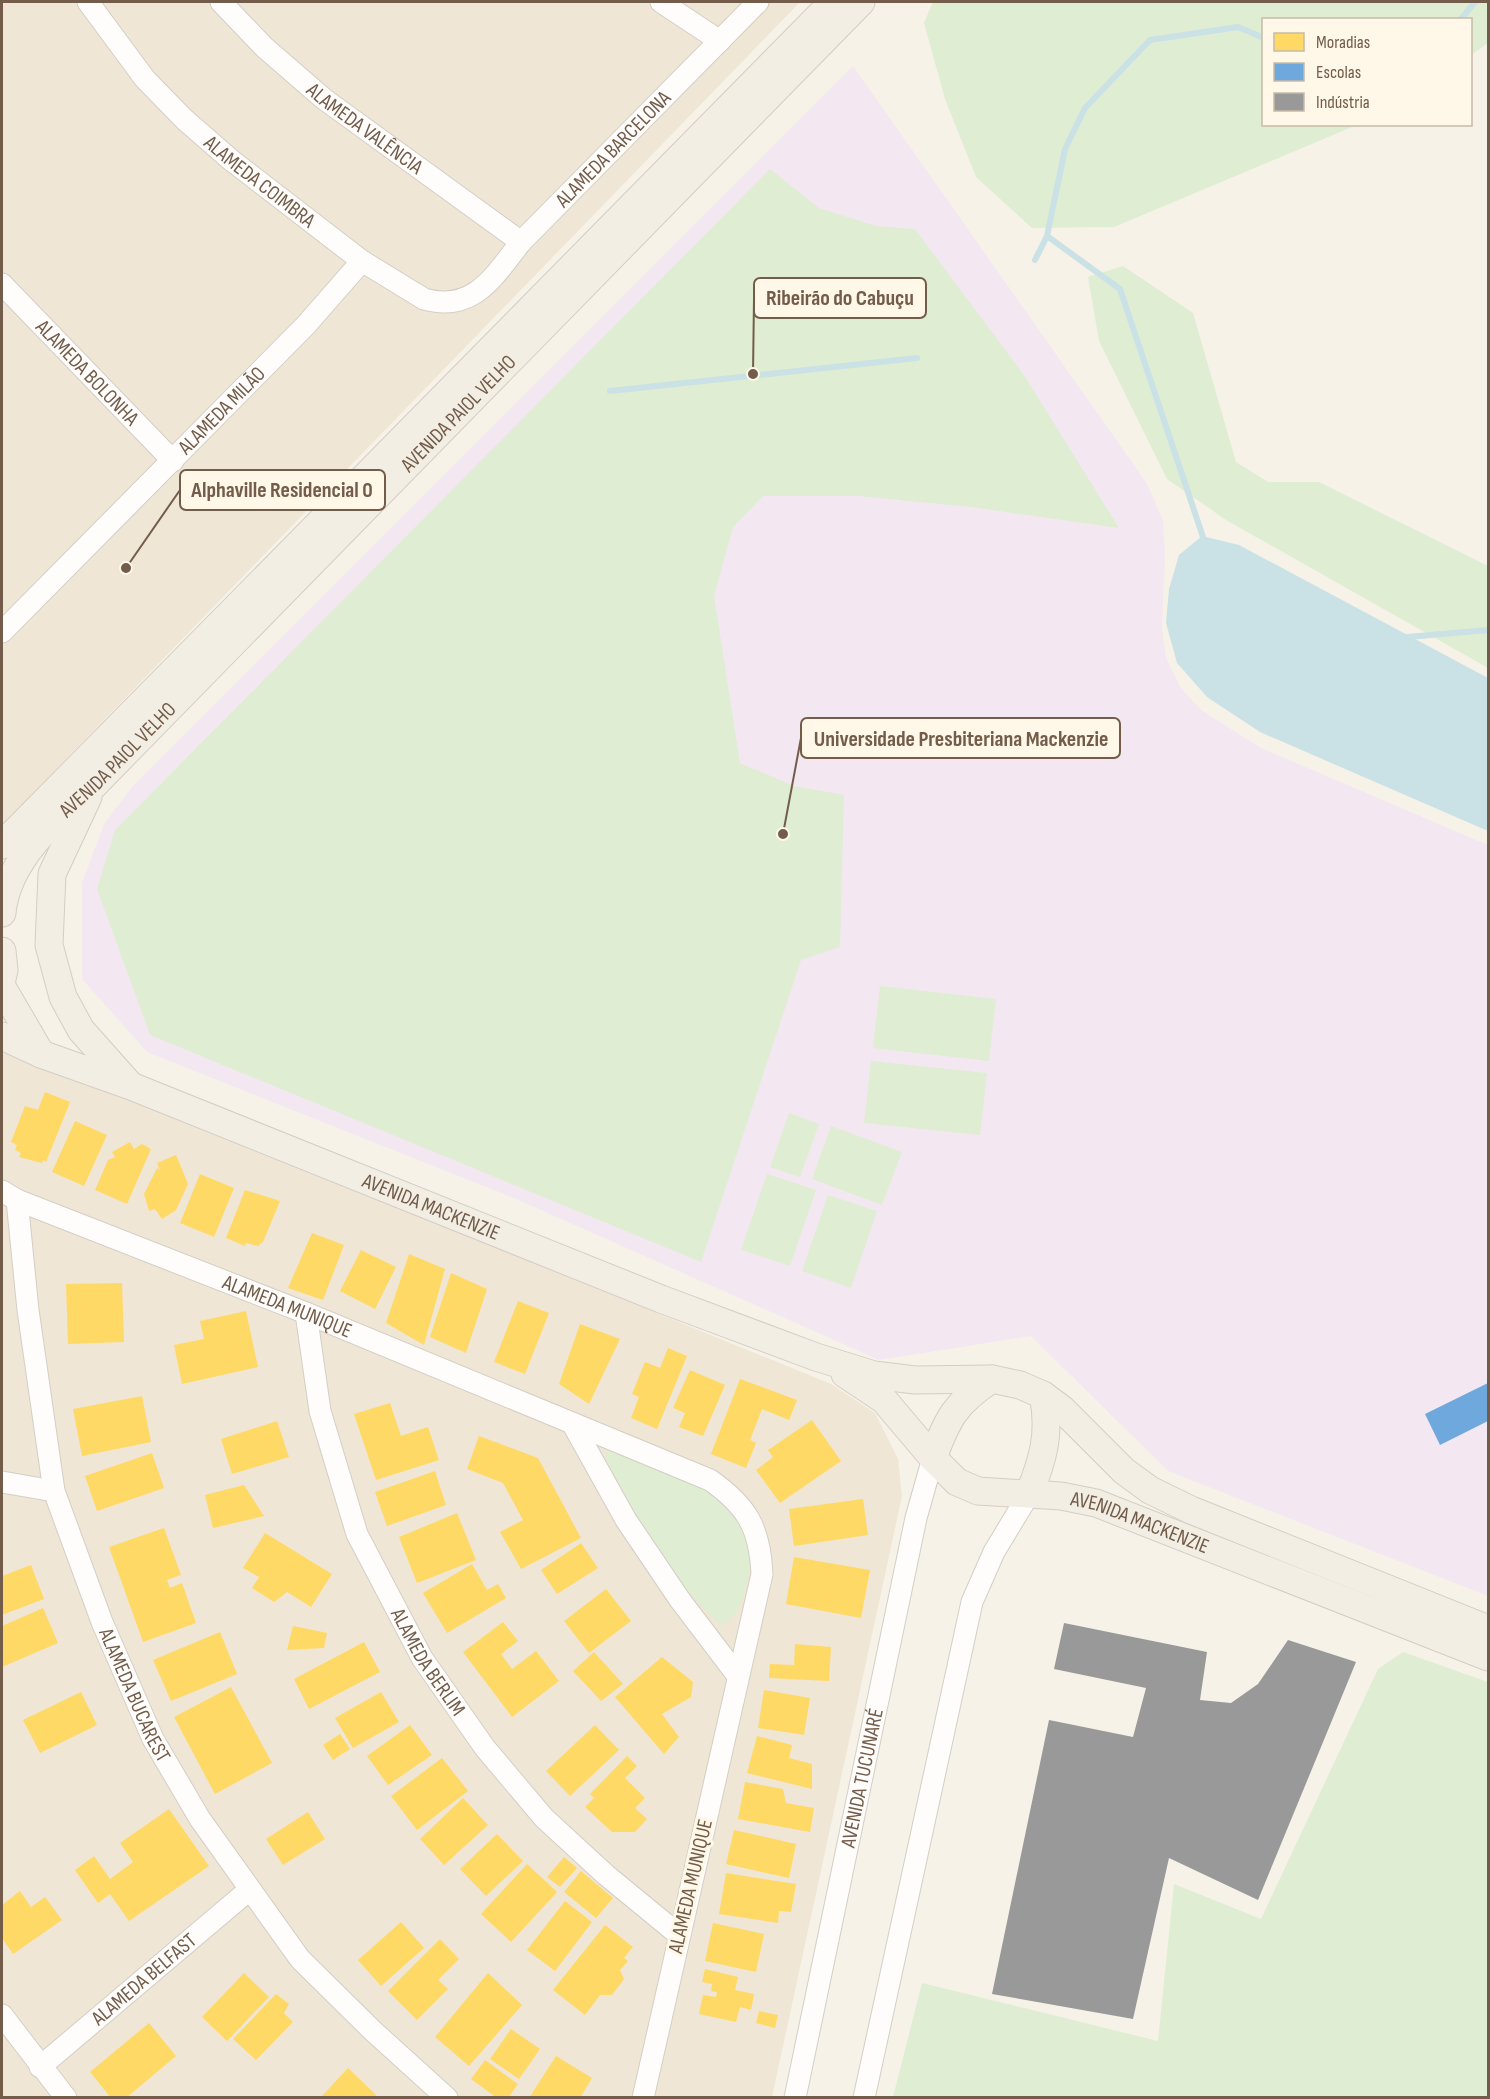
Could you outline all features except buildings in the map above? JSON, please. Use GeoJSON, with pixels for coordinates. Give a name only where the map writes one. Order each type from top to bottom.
{"type":"FeatureCollection","features":[{"type":"Feature","properties":{"kind":"main road","name":"AVENIDA PAIOL VELHO"},"geometry":{"type":"LineString","coordinates":[[2,845],[135,712],[715,118],[833,2]]}},
{"type":"Feature","properties":{"kind":"main road","name":"AVENIDA PAIOL VELHO"},"geometry":{"type":"LineString","coordinates":[[2,913],[7,890],[23,856],[65,810],[94,785],[861,2]]}},
{"type":"Feature","properties":{"kind":"main road"},"geometry":{"type":"LineString","coordinates":[[94,785],[52,874],[49,945],[63,997],[81,1030],[131,1086]]}},
{"type":"Feature","properties":{"kind":"main road"},"geometry":{"type":"LineString","coordinates":[[2,951],[4,970],[2,979]]}},
{"type":"Feature","properties":{"kind":"main road"},"geometry":{"type":"LineString","coordinates":[[2,987],[40,1054]]}},
{"type":"Feature","properties":{"kind":"main road","name":"AVENIDA MACKENZIE"},"geometry":{"type":"LineString","coordinates":[[2,1036],[40,1054],[131,1086],[661,1299],[821,1359],[874,1375],[905,1378],[992,1379],[1020,1385],[1042,1395],[1075,1422],[1121,1469],[1150,1490],[1191,1510],[1488,1629]]}},
{"type":"Feature","properties":{"kind":"main road","name":"AVENIDA MACKENZIE"},"geometry":{"type":"LineString","coordinates":[[821,1359],[884,1400],[933,1458],[957,1482],[978,1491],[1061,1496],[1108,1507],[1488,1657]]}},
{"type":"Feature","properties":{"kind":"main road"},"geometry":{"type":"LineString","coordinates":[[933,1458],[954,1409],[969,1394],[992,1379]]}},
{"type":"Feature","properties":{"kind":"main road"},"geometry":{"type":"LineString","coordinates":[[1029,1494],[1046,1445],[1048,1417],[1042,1395]]}},
{"type":"Feature","properties":{"kind":"street","name":"ALAMEDA COIMBRA"},"geometry":{"type":"LineString","coordinates":[[88,2],[145,79],[184,119],[231,160],[362,261],[424,299],[450,302],[471,298]]}},
{"type":"Feature","properties":{"kind":"street","name":"ALAMEDA VALÊNCIA"},"geometry":{"type":"LineString","coordinates":[[221,2],[264,47],[324,99],[521,242]]}},
{"type":"Feature","properties":{"kind":"street"},"geometry":{"type":"LineString","coordinates":[[661,2],[720,41]]}},
{"type":"Feature","properties":{"kind":"street","name":"ALAMEDA BARCELONA"},"geometry":{"type":"LineString","coordinates":[[471,298],[492,279],[521,242],[758,2]]}},
{"type":"Feature","properties":{"kind":"street","name":"ALAMEDA MILÃO"},"geometry":{"type":"LineString","coordinates":[[2,632],[306,325],[362,261]]}},
{"type":"Feature","properties":{"kind":"street","name":"ALAMEDA BOLONHA"},"geometry":{"type":"LineString","coordinates":[[2,284],[173,461]]}},
{"type":"Feature","properties":{"kind":"street","name":"ALAMEDA MUNIQUE"},"geometry":{"type":"LineString","coordinates":[[9,1195],[306,1313],[710,1480],[732,1496],[743,1509],[753,1525],[760,1547],[762,1574],[752,1624],[737,1675],[643,2097]]}},
{"type":"Feature","properties":{"kind":"street","name":"ALAMEDA BUCAREST"},"geometry":{"type":"LineString","coordinates":[[9,1195],[54,1491],[102,1622],[153,1739],[200,1819],[300,1959],[373,2031],[447,2097]]}},
{"type":"Feature","properties":{"kind":"street","name":"ALAMEDA BERLIM"},"geometry":{"type":"LineString","coordinates":[[306,1313],[320,1411],[357,1534],[422,1658],[485,1748],[544,1818],[606,1875],[679,1935]]}},
{"type":"Feature","properties":{"kind":"street"},"geometry":{"type":"LineString","coordinates":[[572,1423],[626,1520],[680,1600],[737,1675]]}},
{"type":"Feature","properties":{"kind":"street","name":"AVENIDA TUCUNARÉ"},"geometry":{"type":"LineString","coordinates":[[795,2097],[916,1518],[933,1458]]}},
{"type":"Feature","properties":{"kind":"street"},"geometry":{"type":"LineString","coordinates":[[2,1482],[54,1491]]}},
{"type":"Feature","properties":{"kind":"street"},"geometry":{"type":"LineString","coordinates":[[864,2097],[972,1602],[994,1552],[1029,1494]]}},
{"type":"Feature","properties":{"kind":"street","name":"ALAMEDA BELFAST"},"geometry":{"type":"LineString","coordinates":[[40,2067],[249,1890]]}},
{"type":"Feature","properties":{"kind":"street"},"geometry":{"type":"LineString","coordinates":[[2,2015],[40,2067],[66,2097]]}},
{"type":"Feature","properties":{"kind":"shaded area"},"geometry":{"type":"Polygon","coordinates":[[[2,2],[800,2],[2,825],[2,2]]]}},
{"type":"Feature","properties":{"kind":"shaded area"},"geometry":{"type":"Polygon","coordinates":[[[853,66],[1146,482],[1163,520],[1165,555],[1162,629],[1166,657],[1180,687],[1201,710],[1261,748],[1488,845],[1488,1596],[1168,1471],[1031,1336],[879,1360],[516,1199],[147,1052],[82,979],[82,883],[104,824],[132,787],[853,66]]]}},
{"type":"Feature","properties":{"kind":"shaded area"},"geometry":{"type":"Polygon","coordinates":[[[2,1046],[831,1384],[875,1413],[898,1459],[902,1496],[772,2097],[2,2097],[2,1046]]]}},
{"type":"Feature","properties":{"kind":"green space"},"geometry":{"type":"Polygon","coordinates":[[[933,2],[1488,2],[1488,43],[1472,54],[1472,18],[1262,18],[1262,126],[1355,126],[1114,227],[1032,228],[976,177],[945,99],[924,23],[933,2]]]}},
{"type":"Feature","properties":{"kind":"green space"},"geometry":{"type":"Polygon","coordinates":[[[770,169],[819,208],[876,226],[915,229],[1024,375],[1119,528],[971,507],[859,496],[763,496],[733,527],[714,596],[740,763],[794,786],[844,795],[840,947],[801,960],[701,1262],[150,1035],[97,889],[115,830],[770,169]]]}},
{"type":"Feature","properties":{"kind":"green space"},"geometry":{"type":"Polygon","coordinates":[[[1123,266],[1193,313],[1236,462],[1268,482],[1319,482],[1488,566],[1488,668],[1226,520],[1167,479],[1099,341],[1088,277],[1123,266]]]}},
{"type":"Feature","properties":{"kind":"green space"},"geometry":{"type":"Polygon","coordinates":[[[880,986],[996,999],[989,1061],[873,1048],[880,986]]]}},
{"type":"Feature","properties":{"kind":"green space"},"geometry":{"type":"Polygon","coordinates":[[[871,1061],[987,1073],[980,1135],[864,1123],[871,1061]]]}},
{"type":"Feature","properties":{"kind":"green space"},"geometry":{"type":"Polygon","coordinates":[[[789,1113],[819,1124],[800,1177],[770,1167],[789,1113]]]}},
{"type":"Feature","properties":{"kind":"green space"},"geometry":{"type":"Polygon","coordinates":[[[831,1126],[902,1152],[882,1205],[812,1179],[831,1126]]]}},
{"type":"Feature","properties":{"kind":"green space"},"geometry":{"type":"Polygon","coordinates":[[[767,1174],[816,1190],[790,1266],[741,1250],[767,1174]]]}},
{"type":"Feature","properties":{"kind":"green space"},"geometry":{"type":"Polygon","coordinates":[[[828,1195],[877,1211],[851,1288],[802,1271],[828,1195]]]}},
{"type":"Feature","properties":{"kind":"green space"},"geometry":{"type":"Polygon","coordinates":[[[614,1448],[725,1498],[753,1548],[741,1602],[737,1611],[721,1625],[703,1608],[671,1570],[644,1528],[606,1463],[607,1453],[614,1448]]]}},
{"type":"Feature","properties":{"kind":"green space"},"geometry":{"type":"Polygon","coordinates":[[[1403,1652],[1488,1682],[1488,2097],[893,2097],[922,1983],[1158,2041],[1174,1884],[1261,1919],[1378,1669],[1403,1652]]]}},
{"type":"Feature","properties":{"kind":"water"},"geometry":{"type":"Polygon","coordinates":[[[1202,536],[1239,545],[1488,678],[1488,831],[1260,732],[1207,697],[1177,663],[1166,623],[1169,589],[1179,555],[1202,536]]]}},
{"type":"Feature","properties":{"kind":"waterway"},"geometry":{"type":"LineString","coordinates":[[1462,18],[1475,2]]}},
{"type":"Feature","properties":{"kind":"waterway"},"geometry":{"type":"LineString","coordinates":[[1035,260],[1047,236],[1065,149],[1085,108],[1150,40],[1238,27],[1262,37]]}},
{"type":"Feature","properties":{"kind":"waterway"},"geometry":{"type":"LineString","coordinates":[[1047,236],[1120,289],[1205,543]]}},
{"type":"Feature","properties":{"kind":"waterway"},"geometry":{"type":"LineString","coordinates":[[610,391],[917,358]]}},
{"type":"Feature","properties":{"kind":"waterway"},"geometry":{"type":"LineString","coordinates":[[1408,637],[1488,630]]}},
{"type":"Feature","properties":{"kind":"place","name":"Ribeirão do Cabuçu"},"geometry":{"type":"Point","coordinates":[753,374]}},
{"type":"Feature","properties":{"kind":"place","name":"Alphaville Residencial 0"},"geometry":{"type":"Point","coordinates":[126,568]}},
{"type":"Feature","properties":{"kind":"place","name":"Universidade Presbiteriana Mackenzie"},"geometry":{"type":"Point","coordinates":[783,834]}}]}
